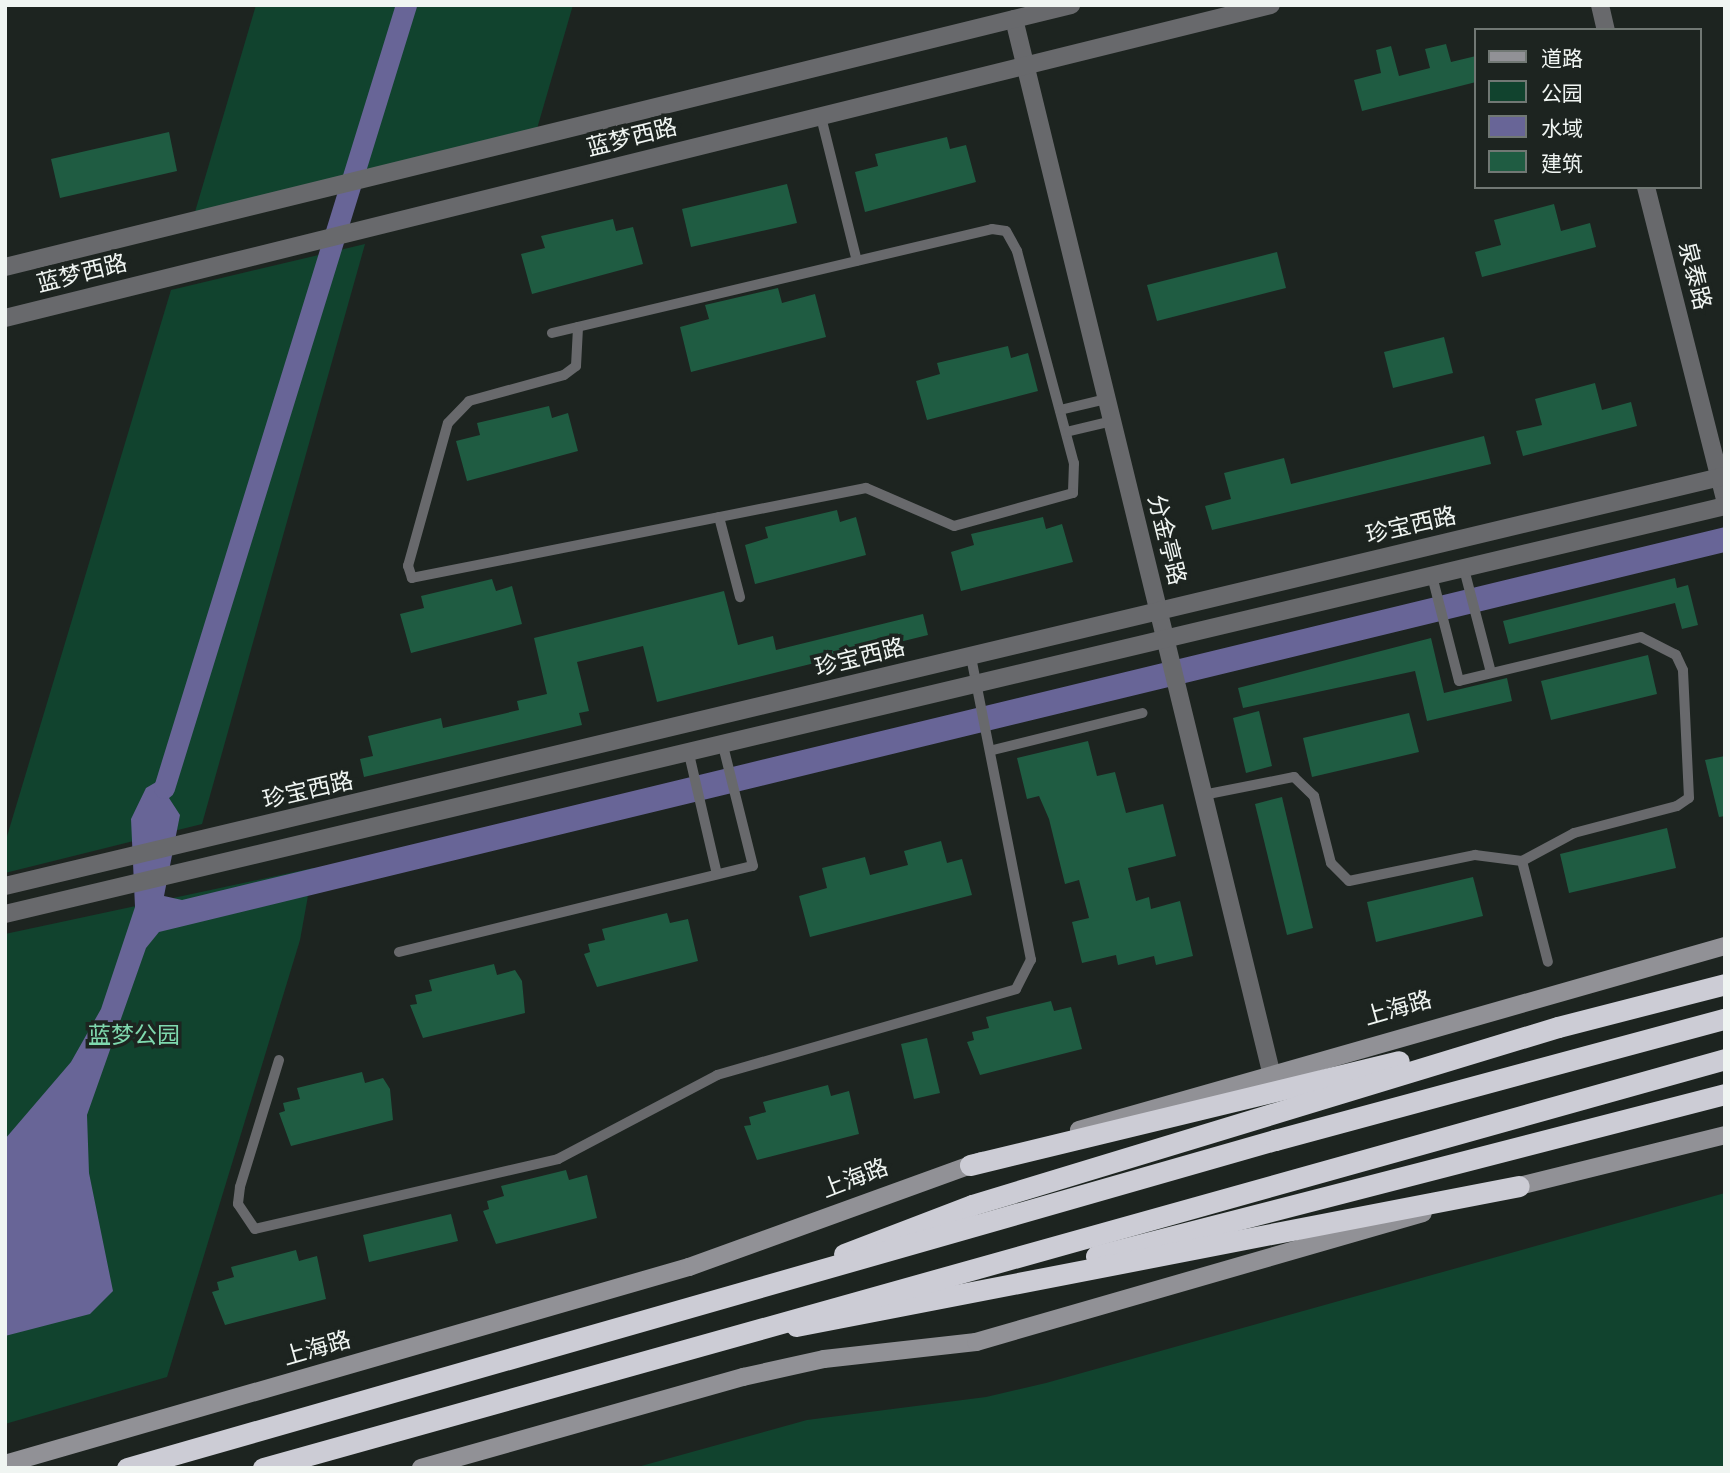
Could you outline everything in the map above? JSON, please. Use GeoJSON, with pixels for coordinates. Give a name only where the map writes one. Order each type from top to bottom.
{"type":"FeatureCollection","features":[{"type":"Feature","properties":{"kind":"highway"},"geometry":{"type":"LineString","coordinates":[[970,1165],[1558,1027],[1725,984]]}},
{"type":"Feature","properties":{"kind":"highway"},"geometry":{"type":"LineString","coordinates":[[127,1468],[593,1339],[1275,1140],[1725,1019]]}},
{"type":"Feature","properties":{"kind":"highway"},"geometry":{"type":"LineString","coordinates":[[738,1297],[972,1205],[1558,1027]]}},
{"type":"Feature","properties":{"kind":"highway"},"geometry":{"type":"LineString","coordinates":[[263,1468],[1725,1059]]}},
{"type":"Feature","properties":{"kind":"highway"},"geometry":{"type":"LineString","coordinates":[[763,1327],[826,1325],[1725,1094]]}},
{"type":"Feature","properties":{"kind":"highway"},"geometry":{"type":"LineString","coordinates":[[986,1286],[1519,1186]]}},
{"type":"Feature","properties":{"kind":"main road","name":"上海路"},"geometry":{"type":"LineString","coordinates":[[5,1464],[689,1267],[970,1165],[1270,1072],[1725,946]]}},
{"type":"Feature","properties":{"kind":"main road"},"geometry":{"type":"LineString","coordinates":[[421,1468],[743,1377],[824,1359],[976,1342],[1519,1186],[1725,1135]]}},
{"type":"Feature","properties":{"kind":"street","name":"蓝梦西路"},"geometry":{"type":"LineString","coordinates":[[5,267],[1071,5]]}},
{"type":"Feature","properties":{"kind":"street","name":"蓝梦西路"},"geometry":{"type":"LineString","coordinates":[[5,318],[1271,5]]}},
{"type":"Feature","properties":{"kind":"street"},"geometry":{"type":"LineString","coordinates":[[1600,5],[1606,28]]}},
{"type":"Feature","properties":{"kind":"street","name":"分金亭路"},"geometry":{"type":"LineString","coordinates":[[1014,19],[1270,1072]]}},
{"type":"Feature","properties":{"kind":"street","name":"泉泰路"},"geometry":{"type":"LineString","coordinates":[[1647,189],[1722,477],[1725,499]]}},
{"type":"Feature","properties":{"kind":"street","name":"珍宝西路"},"geometry":{"type":"LineString","coordinates":[[5,886],[1722,477]]}},
{"type":"Feature","properties":{"kind":"street"},"geometry":{"type":"LineString","coordinates":[[5,914],[723,746],[1725,506]]}},
{"type":"Feature","properties":{"kind":"lane"},"geometry":{"type":"LineString","coordinates":[[821,117],[857,261]]}},
{"type":"Feature","properties":{"kind":"lane"},"geometry":{"type":"LineString","coordinates":[[552,333],[857,261],[1006,231],[1017,251],[1066,432],[1077,480],[1073,493],[1058,501],[954,526],[866,488],[412,578],[408,566],[448,423],[469,401],[564,375],[576,366],[578,327]]}},
{"type":"Feature","properties":{"kind":"lane"},"geometry":{"type":"LineString","coordinates":[[1060,410],[1106,398]]}},
{"type":"Feature","properties":{"kind":"lane"},"geometry":{"type":"LineString","coordinates":[[1066,432],[1112,421]]}},
{"type":"Feature","properties":{"kind":"lane"},"geometry":{"type":"LineString","coordinates":[[719,517],[740,597]]}},
{"type":"Feature","properties":{"kind":"lane"},"geometry":{"type":"LineString","coordinates":[[1464,569],[1491,673]]}},
{"type":"Feature","properties":{"kind":"lane"},"geometry":{"type":"LineString","coordinates":[[1203,795],[1294,777],[1314,796],[1331,863],[1349,881],[1475,855],[1522,861],[1574,833],[1677,806],[1689,798],[1683,670],[1676,655],[1641,637],[1459,681],[1432,576]]}},
{"type":"Feature","properties":{"kind":"lane"},"geometry":{"type":"LineString","coordinates":[[279,1060],[240,1187],[238,1204],[255,1228],[558,1159],[717,1075],[1000,996],[1022,983],[1031,960],[1002,832],[1005,802],[971,657]]}},
{"type":"Feature","properties":{"kind":"lane"},"geometry":{"type":"LineString","coordinates":[[993,750],[1142,713]]}},
{"type":"Feature","properties":{"kind":"lane"},"geometry":{"type":"LineString","coordinates":[[399,952],[753,866],[723,746]]}},
{"type":"Feature","properties":{"kind":"lane"},"geometry":{"type":"LineString","coordinates":[[689,754],[717,874]]}},
{"type":"Feature","properties":{"kind":"lane"},"geometry":{"type":"LineString","coordinates":[[1522,861],[1548,962]]}},
{"type":"Feature","properties":{"kind":"green space"},"geometry":{"type":"Polygon","coordinates":[[[256,5],[573,5],[534,139],[192,222],[256,5]]]}},
{"type":"Feature","properties":{"kind":"green space"},"geometry":{"type":"Polygon","coordinates":[[[365,244],[202,824],[5,873],[5,843],[171,290],[365,244]]]}},
{"type":"Feature","properties":{"kind":"green space","name":"蓝梦公园"},"geometry":{"type":"Polygon","coordinates":[[[313,868],[300,940],[167,1377],[5,1424],[5,934],[313,868]]]}},
{"type":"Feature","properties":{"kind":"green space"},"geometry":{"type":"Polygon","coordinates":[[[1725,1193],[1725,1468],[634,1468],[807,1420],[986,1397],[1046,1383],[1725,1193]]]}},
{"type":"Feature","properties":{"kind":"water"},"geometry":{"type":"Polygon","coordinates":[[[1725,527],[1725,552],[159,932],[146,948],[87,1115],[89,1173],[113,1291],[90,1314],[5,1336],[5,1139],[71,1062],[101,1009],[135,907],[131,819],[146,788],[158,781],[180,815],[164,896],[182,900],[1725,527]]]}},
{"type":"Feature","properties":{"kind":"building"},"geometry":{"type":"Polygon","coordinates":[[[1446,44],[1451,62],[1474,56],[1474,83],[1362,111],[1354,80],[1381,73],[1376,50],[1391,46],[1399,76],[1430,68],[1425,49],[1446,44]]]}},
{"type":"Feature","properties":{"kind":"building"},"geometry":{"type":"Polygon","coordinates":[[[169,132],[177,171],[60,198],[51,159],[169,132]]]}},
{"type":"Feature","properties":{"kind":"building"},"geometry":{"type":"Polygon","coordinates":[[[947,137],[950,149],[966,145],[976,182],[865,212],[855,172],[878,166],[875,154],[947,137]]]}},
{"type":"Feature","properties":{"kind":"building"},"geometry":{"type":"Polygon","coordinates":[[[787,184],[797,223],[691,247],[682,209],[787,184]]]}},
{"type":"Feature","properties":{"kind":"building"},"geometry":{"type":"Polygon","coordinates":[[[1554,204],[1561,231],[1590,223],[1596,247],[1482,277],[1475,252],[1501,245],[1494,220],[1554,204]]]}},
{"type":"Feature","properties":{"kind":"building"},"geometry":{"type":"Polygon","coordinates":[[[613,219],[616,231],[633,227],[643,264],[532,294],[521,254],[545,248],[541,236],[613,219]]]}},
{"type":"Feature","properties":{"kind":"building"},"geometry":{"type":"Polygon","coordinates":[[[1277,252],[1286,288],[1157,321],[1147,285],[1277,252]]]}},
{"type":"Feature","properties":{"kind":"building"},"geometry":{"type":"Polygon","coordinates":[[[778,288],[782,303],[815,294],[826,337],[691,372],[680,327],[709,319],[705,305],[778,288]]]}},
{"type":"Feature","properties":{"kind":"building"},"geometry":{"type":"Polygon","coordinates":[[[1444,337],[1453,373],[1393,388],[1384,352],[1444,337]]]}},
{"type":"Feature","properties":{"kind":"building"},"geometry":{"type":"Polygon","coordinates":[[[1008,346],[1011,358],[1028,353],[1038,391],[927,420],[916,381],[940,374],[937,363],[1008,346]]]}},
{"type":"Feature","properties":{"kind":"building"},"geometry":{"type":"Polygon","coordinates":[[[1595,383],[1602,410],[1631,402],[1637,426],[1523,456],[1516,431],[1542,425],[1535,399],[1595,383]]]}},
{"type":"Feature","properties":{"kind":"building"},"geometry":{"type":"Polygon","coordinates":[[[549,406],[552,418],[568,413],[578,451],[467,481],[456,441],[480,435],[477,423],[549,406]]]}},
{"type":"Feature","properties":{"kind":"building"},"geometry":{"type":"Polygon","coordinates":[[[1484,436],[1491,464],[1212,530],[1205,506],[1231,499],[1224,473],[1284,458],[1291,484],[1484,436]]]}},
{"type":"Feature","properties":{"kind":"building"},"geometry":{"type":"Polygon","coordinates":[[[837,510],[840,522],[856,517],[866,555],[755,584],[745,545],[768,538],[765,527],[837,510]]]}},
{"type":"Feature","properties":{"kind":"building"},"geometry":{"type":"Polygon","coordinates":[[[1043,517],[1046,529],[1062,524],[1073,562],[961,591],[951,552],[974,545],[971,534],[1043,517]]]}},
{"type":"Feature","properties":{"kind":"building"},"geometry":{"type":"Polygon","coordinates":[[[1675,578],[1677,588],[1688,585],[1698,625],[1682,629],[1675,603],[1509,644],[1503,621],[1675,578]]]}},
{"type":"Feature","properties":{"kind":"building"},"geometry":{"type":"Polygon","coordinates":[[[492,579],[496,591],[512,586],[522,624],[411,653],[400,614],[424,608],[421,596],[492,579]]]}},
{"type":"Feature","properties":{"kind":"building"},"geometry":{"type":"Polygon","coordinates":[[[724,591],[738,645],[773,636],[776,650],[923,614],[928,635],[657,702],[643,646],[577,662],[589,711],[579,713],[582,725],[364,777],[360,759],[373,756],[368,736],[441,718],[443,728],[519,710],[517,701],[547,694],[534,638],[724,591]]]}},
{"type":"Feature","properties":{"kind":"building"},"geometry":{"type":"Polygon","coordinates":[[[1431,638],[1444,693],[1507,678],[1512,701],[1427,721],[1415,671],[1243,708],[1238,688],[1431,638]]]}},
{"type":"Feature","properties":{"kind":"building"},"geometry":{"type":"Polygon","coordinates":[[[1648,655],[1657,694],[1551,720],[1541,681],[1648,655]]]}},
{"type":"Feature","properties":{"kind":"building"},"geometry":{"type":"Polygon","coordinates":[[[1259,711],[1272,766],[1246,773],[1233,718],[1259,711]]]}},
{"type":"Feature","properties":{"kind":"building"},"geometry":{"type":"Polygon","coordinates":[[[1409,713],[1419,752],[1312,777],[1303,738],[1409,713]]]}},
{"type":"Feature","properties":{"kind":"building"},"geometry":{"type":"Polygon","coordinates":[[[1088,741],[1097,776],[1115,772],[1126,813],[1163,804],[1176,856],[1128,868],[1136,901],[1149,897],[1151,909],[1180,901],[1193,956],[1156,965],[1154,956],[1118,965],[1116,955],[1082,963],[1072,922],[1089,918],[1079,880],[1065,884],[1049,819],[1039,796],[1027,799],[1017,758],[1088,741]]]}},
{"type":"Feature","properties":{"kind":"building"},"geometry":{"type":"Polygon","coordinates":[[[1725,756],[1725,816],[1719,817],[1705,760],[1725,756]]]}},
{"type":"Feature","properties":{"kind":"building"},"geometry":{"type":"Polygon","coordinates":[[[1282,797],[1313,928],[1287,935],[1255,804],[1282,797]]]}},
{"type":"Feature","properties":{"kind":"building"},"geometry":{"type":"Polygon","coordinates":[[[1667,828],[1676,868],[1569,893],[1560,854],[1667,828]]]}},
{"type":"Feature","properties":{"kind":"building"},"geometry":{"type":"Polygon","coordinates":[[[941,841],[947,863],[962,859],[972,895],[810,937],[799,896],[827,888],[822,868],[865,857],[870,875],[908,865],[904,851],[941,841]]]}},
{"type":"Feature","properties":{"kind":"building"},"geometry":{"type":"Polygon","coordinates":[[[1473,877],[1483,916],[1376,942],[1367,902],[1473,877]]]}},
{"type":"Feature","properties":{"kind":"building"},"geometry":{"type":"Polygon","coordinates":[[[667,913],[670,923],[688,919],[698,961],[597,987],[584,954],[590,952],[588,944],[605,940],[602,929],[667,913]]]}},
{"type":"Feature","properties":{"kind":"building"},"geometry":{"type":"Polygon","coordinates":[[[494,964],[497,975],[515,970],[522,981],[525,1013],[423,1038],[410,1005],[417,1004],[415,995],[432,991],[429,980],[494,964]]]}},
{"type":"Feature","properties":{"kind":"building"},"geometry":{"type":"Polygon","coordinates":[[[1051,1001],[1054,1011],[1071,1007],[1082,1049],[980,1075],[967,1042],[974,1040],[972,1032],[989,1028],[986,1017],[1051,1001]]]}},
{"type":"Feature","properties":{"kind":"building"},"geometry":{"type":"Polygon","coordinates":[[[927,1038],[940,1093],[914,1099],[901,1044],[927,1038]]]}},
{"type":"Feature","properties":{"kind":"building"},"geometry":{"type":"Polygon","coordinates":[[[362,1072],[365,1083],[383,1078],[390,1089],[393,1120],[291,1146],[279,1113],[285,1111],[283,1103],[300,1099],[297,1088],[362,1072]]]}},
{"type":"Feature","properties":{"kind":"building"},"geometry":{"type":"Polygon","coordinates":[[[828,1085],[831,1096],[849,1091],[859,1134],[757,1160],[744,1126],[751,1125],[749,1117],[766,1112],[763,1102],[828,1085]]]}},
{"type":"Feature","properties":{"kind":"building"},"geometry":{"type":"Polygon","coordinates":[[[566,1170],[569,1180],[587,1175],[597,1218],[496,1244],[483,1211],[489,1209],[487,1201],[504,1196],[501,1186],[566,1170]]]}},
{"type":"Feature","properties":{"kind":"building"},"geometry":{"type":"Polygon","coordinates":[[[451,1214],[458,1241],[369,1262],[363,1235],[451,1214]]]}},
{"type":"Feature","properties":{"kind":"building"},"geometry":{"type":"Polygon","coordinates":[[[296,1250],[299,1261],[317,1256],[326,1299],[225,1325],[212,1292],[219,1290],[217,1282],[234,1277],[231,1267],[296,1250]]]}},
{"type":"Feature","properties":{"kind":"waterway"},"geometry":{"type":"LineString","coordinates":[[164,788],[406,5]]}}]}
